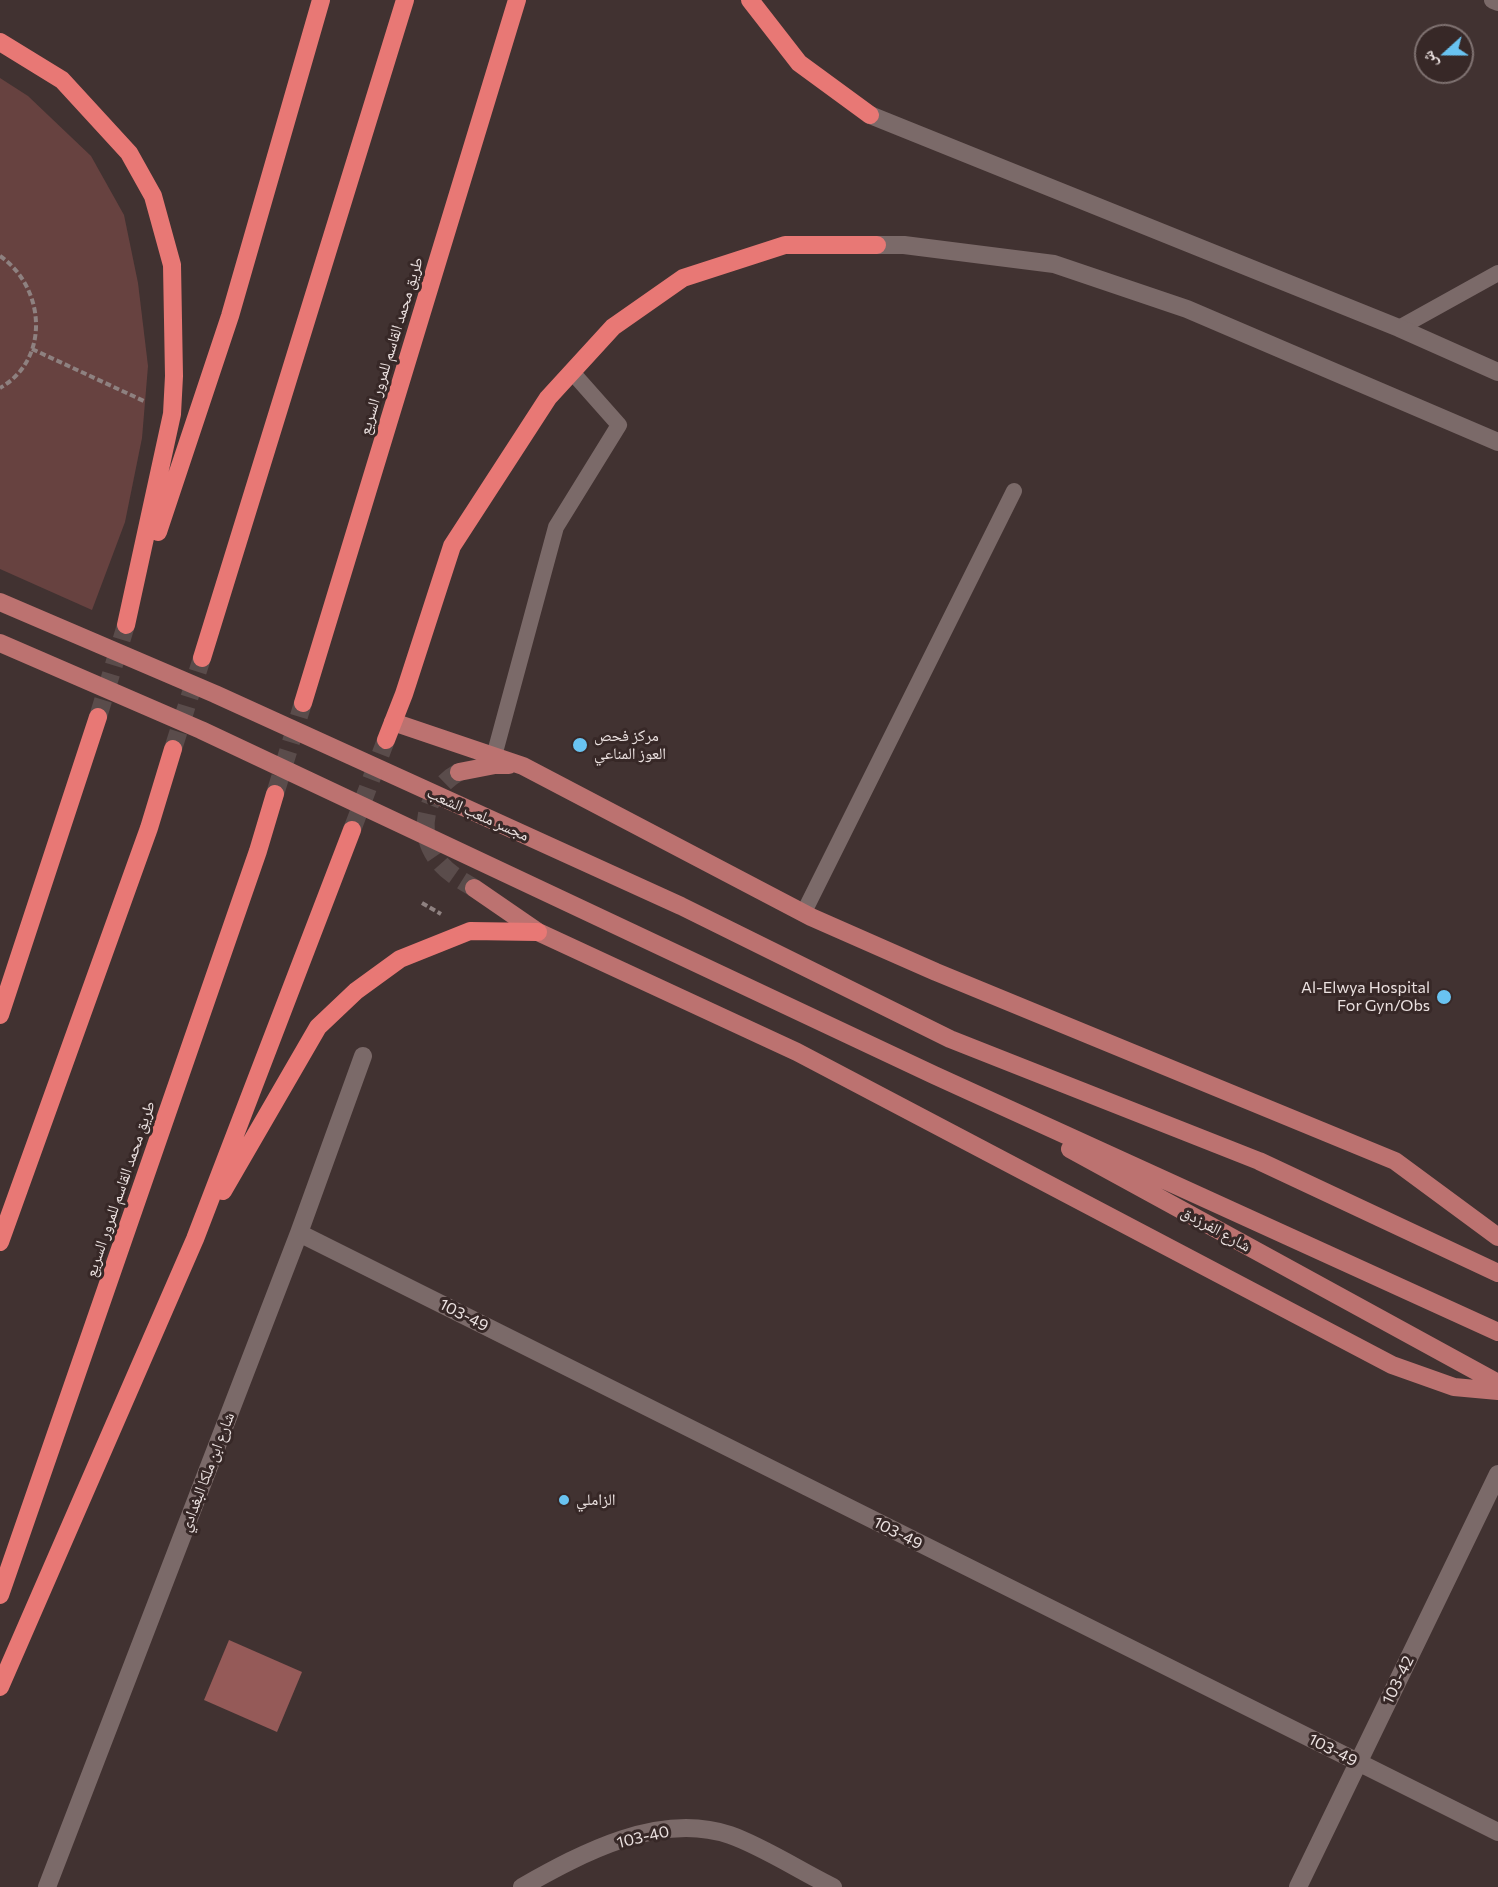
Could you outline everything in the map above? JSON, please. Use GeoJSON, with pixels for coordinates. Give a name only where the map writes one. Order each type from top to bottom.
{"type":"FeatureCollection","features":[{"type":"Feature","properties":{"kind":"highway"},"geometry":{"type":"LineString","coordinates":[[0,42],[62,80],[129,153],[153,196],[172,265],[174,376],[172,414],[126,625],[230,316],[321,0]]}},
{"type":"Feature","properties":{"kind":"highway"},"geometry":{"type":"LineString","coordinates":[[202,658],[405,0]]}},
{"type":"Feature","properties":{"kind":"highway","name":"طريق محمد القاسم للمرور السريع"},"geometry":{"type":"LineString","coordinates":[[303,703],[517,0]]}},
{"type":"Feature","properties":{"kind":"highway"},"geometry":{"type":"LineString","coordinates":[[750,0],[799,63],[870,115]]}},
{"type":"Feature","properties":{"kind":"highway"},"geometry":{"type":"LineString","coordinates":[[386,740],[452,546],[548,398],[613,327],[683,278],[785,245],[877,245]]}},
{"type":"Feature","properties":{"kind":"highway"},"geometry":{"type":"LineString","coordinates":[[0,1015],[98,717]]}},
{"type":"Feature","properties":{"kind":"highway"},"geometry":{"type":"LineString","coordinates":[[0,1242],[149,828],[173,749]]}},
{"type":"Feature","properties":{"kind":"highway","name":"طريق محمد القاسم للمرور السريع"},"geometry":{"type":"LineString","coordinates":[[0,1595],[258,851],[275,794]]}},
{"type":"Feature","properties":{"kind":"highway"},"geometry":{"type":"LineString","coordinates":[[0,1687],[195,1239],[352,830]]}},
{"type":"Feature","properties":{"kind":"highway"},"geometry":{"type":"LineString","coordinates":[[195,1239],[318,1027],[356,991],[400,958],[470,931],[538,932]]}},
{"type":"Feature","properties":{"kind":"main road","name":"مجسر ملعب الشعب"},"geometry":{"type":"LineString","coordinates":[[0,602],[215,694],[681,906],[950,1039],[1258,1161],[1498,1273]]}},
{"type":"Feature","properties":{"kind":"main road"},"geometry":{"type":"LineString","coordinates":[[0,643],[201,730],[934,1075],[1498,1332]]}},
{"type":"Feature","properties":{"kind":"main road"},"geometry":{"type":"LineString","coordinates":[[393,722],[523,766],[804,912],[936,972],[1395,1161],[1498,1237]]}},
{"type":"Feature","properties":{"kind":"main road"},"geometry":{"type":"LineString","coordinates":[[459,772],[495,765],[523,766]]}},
{"type":"Feature","properties":{"kind":"main road"},"geometry":{"type":"LineString","coordinates":[[474,888],[538,932],[797,1052],[1392,1365],[1454,1387],[1498,1391]]}},
{"type":"Feature","properties":{"kind":"main road","name":"شارع الفرزدق"},"geometry":{"type":"LineString","coordinates":[[934,1075],[1498,1383]]}},
{"type":"Feature","properties":{"kind":"street"},"geometry":{"type":"LineString","coordinates":[[1493,0],[1498,2]]}},
{"type":"Feature","properties":{"kind":"street"},"geometry":{"type":"LineString","coordinates":[[870,115],[1399,328],[1498,372]]}},
{"type":"Feature","properties":{"kind":"street"},"geometry":{"type":"LineString","coordinates":[[877,245],[904,245],[1054,264],[1187,309],[1498,442]]}},
{"type":"Feature","properties":{"kind":"street","name":"شارع ابن ملكا البغدادي"},"geometry":{"type":"LineString","coordinates":[[47,1887],[299,1233],[363,1056]]}},
{"type":"Feature","properties":{"kind":"street","name":"103-49"},"geometry":{"type":"LineString","coordinates":[[299,1233],[1498,1832]]}},
{"type":"Feature","properties":{"kind":"street","name":"103-42"},"geometry":{"type":"LineString","coordinates":[[1298,1887],[1498,1474]]}},
{"type":"Feature","properties":{"kind":"street","name":"103-40"},"geometry":{"type":"LineString","coordinates":[[522,1887],[619,1840],[656,1831],[691,1828],[730,1835],[833,1887]]}},
{"type":"Feature","properties":{"kind":"lane"},"geometry":{"type":"LineString","coordinates":[[1399,328],[1498,273]]}},
{"type":"Feature","properties":{"kind":"lane"},"geometry":{"type":"LineString","coordinates":[[495,756],[556,527],[619,425],[572,372]]}},
{"type":"Feature","properties":{"kind":"lane"},"geometry":{"type":"LineString","coordinates":[[804,912],[1014,491]]}},
{"type":"Feature","properties":{"kind":"path"},"geometry":{"type":"LineString","coordinates":[[0,256],[13,265],[29,286],[37,312],[36,338],[27,362],[10,382],[0,388]]}},
{"type":"Feature","properties":{"kind":"path"},"geometry":{"type":"LineString","coordinates":[[32,349],[172,414]]}},
{"type":"Feature","properties":{"kind":"shaded area"},"geometry":{"type":"Polygon","coordinates":[[[0,78],[28,96],[91,156],[124,215],[138,283],[148,366],[142,438],[125,522],[92,610],[0,569],[0,78]]]}},
{"type":"Feature","properties":{"kind":"shaded area"},"geometry":{"type":"Polygon","coordinates":[[[229,1640],[302,1672],[277,1732],[204,1700],[229,1640]]]}},
{"type":"Feature","properties":{"kind":"tunnel"},"geometry":{"type":"LineString","coordinates":[[98,717],[126,625]]}},
{"type":"Feature","properties":{"kind":"tunnel"},"geometry":{"type":"LineString","coordinates":[[173,749],[202,658]]}},
{"type":"Feature","properties":{"kind":"tunnel"},"geometry":{"type":"LineString","coordinates":[[275,794],[303,703]]}},
{"type":"Feature","properties":{"kind":"tunnel"},"geometry":{"type":"LineString","coordinates":[[352,830],[386,740]]}},
{"type":"Feature","properties":{"kind":"tunnel"},"geometry":{"type":"LineString","coordinates":[[459,772],[448,779],[432,799],[428,811],[426,835],[430,847],[441,864],[474,888]]}},
{"type":"Feature","properties":{"kind":"place","name":"مركز فحص العوز المناعي"},"geometry":{"type":"Point","coordinates":[580,745]}},
{"type":"Feature","properties":{"kind":"place","name":"Al-Elwya Hospital For Gyn/Obs"},"geometry":{"type":"Point","coordinates":[1444,997]}},
{"type":"Feature","properties":{"kind":"place","name":"الزاملي"},"geometry":{"type":"Point","coordinates":[564,1500]}}]}
